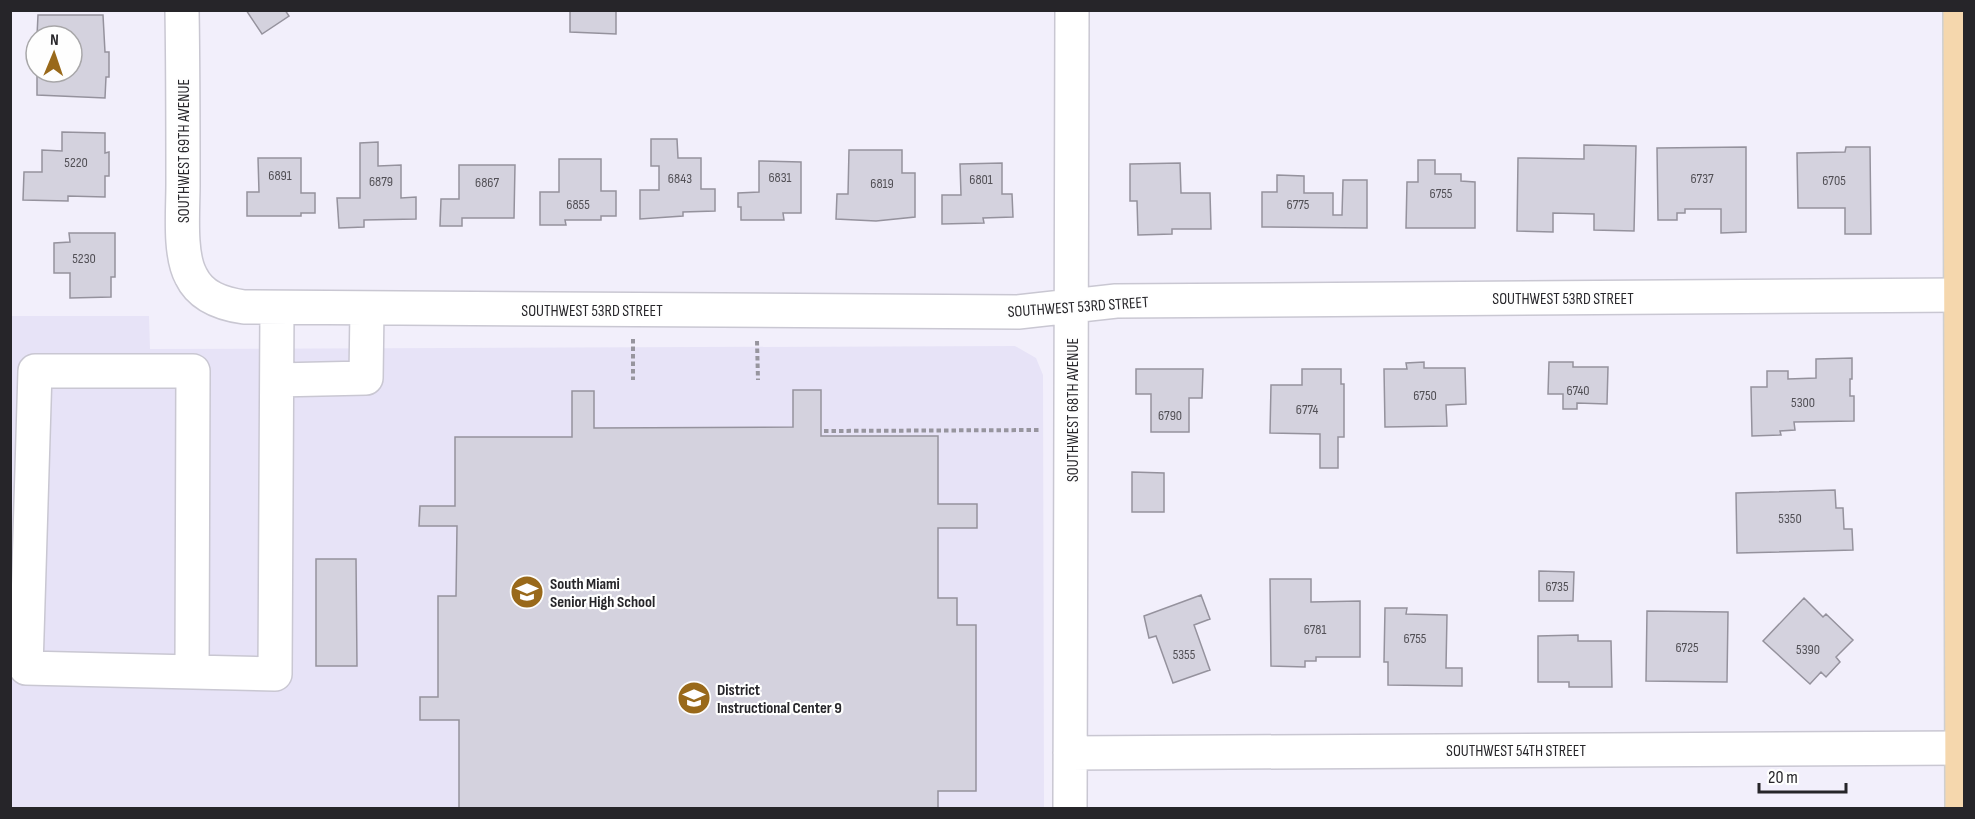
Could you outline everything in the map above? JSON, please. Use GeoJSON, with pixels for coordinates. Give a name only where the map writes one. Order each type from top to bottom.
{"type":"FeatureCollection","features":[{"type":"Feature","properties":{"kind":"main road"},"geometry":{"type":"LineString","coordinates":[[1960,10],[1963,69],[1961,295],[1963,533],[1961,748],[1963,795]]}},
{"type":"Feature","properties":{"kind":"street","name":"SOUTHWEST 69TH AVENUE"},"geometry":{"type":"LineString","coordinates":[[182,10],[184,250],[187,269],[199,288]]}},
{"type":"Feature","properties":{"kind":"street","name":"SOUTHWEST 68TH AVENUE"},"geometry":{"type":"LineString","coordinates":[[1070,808],[1072,10]]}},
{"type":"Feature","properties":{"kind":"street","name":"SOUTHWEST 53RD STREET"},"geometry":{"type":"LineString","coordinates":[[199,288],[208,296],[229,305],[244,308],[1018,312],[1116,301],[1961,295]]}},
{"type":"Feature","properties":{"kind":"street"},"geometry":{"type":"LineString","coordinates":[[192,672],[193,371],[35,371],[26,668],[192,672],[275,674],[277,308]]}},
{"type":"Feature","properties":{"kind":"street"},"geometry":{"type":"LineString","coordinates":[[277,380],[366,378],[367,309]]}},
{"type":"Feature","properties":{"kind":"street","name":"SOUTHWEST 54TH STREET"},"geometry":{"type":"LineString","coordinates":[[1070,753],[1961,748]]}},
{"type":"Feature","properties":{"kind":"path"},"geometry":{"type":"LineString","coordinates":[[757,334],[758,380]]}},
{"type":"Feature","properties":{"kind":"path"},"geometry":{"type":"LineString","coordinates":[[633,336],[633,380]]}},
{"type":"Feature","properties":{"kind":"path"},"geometry":{"type":"LineString","coordinates":[[824,431],[1043,430]]}},
{"type":"Feature","properties":{"kind":"shaded area","name":"South Miami Senior High School"},"geometry":{"type":"Polygon","coordinates":[[[10,316],[149,316],[150,349],[1015,346],[1036,358],[1043,375],[1044,808],[11,808],[10,316]]]}},
{"type":"Feature","properties":{"kind":"building"},"geometry":{"type":"Polygon","coordinates":[[[246,10],[285,10],[289,16],[262,34],[246,10]]]}},
{"type":"Feature","properties":{"kind":"building"},"geometry":{"type":"Polygon","coordinates":[[[570,10],[616,10],[616,34],[570,32],[570,10]]]}},
{"type":"Feature","properties":{"kind":"building"},"geometry":{"type":"Polygon","coordinates":[[[38,15],[103,15],[105,52],[109,52],[109,77],[106,77],[105,98],[37,95],[37,84],[84,84],[84,24],[38,24],[38,15]]]}},
{"type":"Feature","properties":{"kind":"building"},"geometry":{"type":"Polygon","coordinates":[[[62,132],[105,133],[105,153],[109,152],[109,176],[105,176],[105,197],[68,196],[68,201],[23,200],[24,172],[42,172],[42,150],[62,151],[62,132]]]}},
{"type":"Feature","properties":{"kind":"building"},"geometry":{"type":"Polygon","coordinates":[[[651,139],[677,139],[678,158],[701,158],[701,189],[715,189],[715,211],[683,212],[683,216],[640,219],[640,190],[659,190],[659,166],[651,166],[651,139]]]}},
{"type":"Feature","properties":{"kind":"building"},"geometry":{"type":"Polygon","coordinates":[[[378,142],[378,166],[401,165],[401,198],[416,197],[416,219],[364,220],[364,227],[339,228],[337,198],[360,198],[360,143],[378,142]]]}},
{"type":"Feature","properties":{"kind":"building"},"geometry":{"type":"Polygon","coordinates":[[[1584,145],[1636,146],[1634,231],[1594,230],[1594,214],[1553,213],[1553,232],[1517,231],[1518,158],[1584,159],[1584,145]]]}},
{"type":"Feature","properties":{"kind":"building"},"geometry":{"type":"Polygon","coordinates":[[[1746,147],[1746,232],[1721,233],[1721,209],[1685,209],[1685,213],[1677,213],[1677,220],[1658,220],[1657,148],[1746,147]]]}},
{"type":"Feature","properties":{"kind":"building"},"geometry":{"type":"Polygon","coordinates":[[[1846,147],[1870,147],[1871,234],[1845,234],[1845,208],[1798,208],[1797,153],[1845,152],[1846,147]]]}},
{"type":"Feature","properties":{"kind":"building"},"geometry":{"type":"Polygon","coordinates":[[[849,150],[902,150],[902,173],[915,173],[915,217],[876,221],[836,219],[837,194],[848,194],[849,150]]]}},
{"type":"Feature","properties":{"kind":"building"},"geometry":{"type":"Polygon","coordinates":[[[258,158],[301,158],[301,193],[315,193],[315,213],[301,213],[301,216],[247,216],[247,192],[259,192],[258,158]]]}},
{"type":"Feature","properties":{"kind":"building"},"geometry":{"type":"Polygon","coordinates":[[[559,159],[601,159],[601,191],[616,191],[616,216],[601,216],[601,220],[565,220],[566,225],[540,225],[540,192],[559,192],[559,159]]]}},
{"type":"Feature","properties":{"kind":"building"},"geometry":{"type":"Polygon","coordinates":[[[1418,160],[1435,160],[1435,174],[1461,174],[1461,181],[1475,182],[1475,228],[1406,228],[1407,182],[1418,182],[1418,160]]]}},
{"type":"Feature","properties":{"kind":"building"},"geometry":{"type":"Polygon","coordinates":[[[759,161],[801,162],[801,213],[783,213],[784,220],[741,220],[738,193],[759,192],[759,161]]]}},
{"type":"Feature","properties":{"kind":"building"},"geometry":{"type":"Polygon","coordinates":[[[1002,163],[1002,194],[1012,194],[1013,217],[983,218],[984,223],[942,224],[942,195],[961,195],[960,164],[1002,163]]]}},
{"type":"Feature","properties":{"kind":"building"},"geometry":{"type":"Polygon","coordinates":[[[1180,163],[1181,193],[1210,193],[1211,229],[1172,229],[1172,234],[1138,235],[1137,201],[1130,201],[1130,164],[1180,163]]]}},
{"type":"Feature","properties":{"kind":"building"},"geometry":{"type":"Polygon","coordinates":[[[459,165],[515,165],[514,218],[462,218],[462,226],[440,226],[441,199],[459,199],[459,165]]]}},
{"type":"Feature","properties":{"kind":"building"},"geometry":{"type":"Polygon","coordinates":[[[1277,175],[1304,176],[1304,193],[1333,193],[1333,215],[1342,215],[1343,180],[1367,180],[1367,228],[1262,227],[1262,192],[1277,192],[1277,175]]]}},
{"type":"Feature","properties":{"kind":"building"},"geometry":{"type":"Polygon","coordinates":[[[69,233],[115,233],[115,277],[111,277],[111,297],[70,298],[70,273],[54,273],[54,243],[70,242],[69,233]]]}},
{"type":"Feature","properties":{"kind":"building"},"geometry":{"type":"Polygon","coordinates":[[[1852,358],[1850,396],[1854,396],[1854,421],[1794,422],[1795,430],[1780,431],[1781,435],[1752,436],[1751,387],[1767,387],[1767,371],[1788,371],[1788,379],[1816,378],[1816,359],[1852,358]]]}},
{"type":"Feature","properties":{"kind":"building"},"geometry":{"type":"Polygon","coordinates":[[[1424,362],[1424,368],[1465,368],[1466,404],[1446,405],[1447,426],[1385,427],[1384,369],[1407,369],[1406,363],[1424,362]]]}},
{"type":"Feature","properties":{"kind":"building"},"geometry":{"type":"Polygon","coordinates":[[[1549,362],[1573,362],[1573,367],[1608,367],[1607,404],[1577,403],[1577,409],[1563,409],[1563,394],[1548,394],[1549,362]]]}},
{"type":"Feature","properties":{"kind":"building"},"geometry":{"type":"Polygon","coordinates":[[[1136,369],[1203,369],[1202,398],[1189,398],[1189,432],[1151,432],[1151,394],[1136,394],[1136,369]]]}},
{"type":"Feature","properties":{"kind":"building"},"geometry":{"type":"Polygon","coordinates":[[[1302,369],[1341,369],[1341,384],[1344,384],[1344,437],[1338,437],[1338,468],[1320,468],[1320,434],[1270,433],[1271,385],[1302,385],[1302,369]]]}},
{"type":"Feature","properties":{"kind":"building"},"geometry":{"type":"Polygon","coordinates":[[[793,390],[821,390],[821,436],[938,436],[938,504],[977,504],[977,528],[938,528],[938,598],[957,598],[957,625],[976,625],[976,791],[938,791],[938,808],[459,808],[459,720],[420,720],[420,697],[438,697],[438,596],[456,596],[457,526],[419,526],[420,506],[455,506],[455,437],[572,437],[572,391],[594,391],[594,428],[793,427],[793,390]]]}},
{"type":"Feature","properties":{"kind":"building"},"geometry":{"type":"Polygon","coordinates":[[[1132,472],[1164,473],[1164,512],[1132,512],[1132,472]]]}},
{"type":"Feature","properties":{"kind":"building"},"geometry":{"type":"Polygon","coordinates":[[[1835,490],[1836,508],[1843,508],[1844,529],[1852,529],[1853,550],[1737,553],[1736,493],[1835,490]]]}},
{"type":"Feature","properties":{"kind":"building"},"geometry":{"type":"Polygon","coordinates":[[[316,559],[356,559],[357,666],[316,666],[316,559]]]}},
{"type":"Feature","properties":{"kind":"building"},"geometry":{"type":"Polygon","coordinates":[[[1539,571],[1574,572],[1573,601],[1539,601],[1539,571]]]}},
{"type":"Feature","properties":{"kind":"building"},"geometry":{"type":"Polygon","coordinates":[[[1270,579],[1311,579],[1311,602],[1360,601],[1360,657],[1316,657],[1316,661],[1305,661],[1305,667],[1271,666],[1270,579]]]}},
{"type":"Feature","properties":{"kind":"building"},"geometry":{"type":"Polygon","coordinates":[[[1201,595],[1210,619],[1194,625],[1210,670],[1173,683],[1156,636],[1149,638],[1144,616],[1201,595]]]}},
{"type":"Feature","properties":{"kind":"building"},"geometry":{"type":"Polygon","coordinates":[[[1804,598],[1823,617],[1826,614],[1853,640],[1836,657],[1840,662],[1826,677],[1821,672],[1810,684],[1763,641],[1804,598]]]}},
{"type":"Feature","properties":{"kind":"building"},"geometry":{"type":"Polygon","coordinates":[[[1385,608],[1407,608],[1406,614],[1447,615],[1446,668],[1462,668],[1462,686],[1388,685],[1388,662],[1384,662],[1385,608]]]}},
{"type":"Feature","properties":{"kind":"building"},"geometry":{"type":"Polygon","coordinates":[[[1647,611],[1728,612],[1727,682],[1646,681],[1647,611]]]}},
{"type":"Feature","properties":{"kind":"building"},"geometry":{"type":"Polygon","coordinates":[[[1578,635],[1578,641],[1611,641],[1612,687],[1569,687],[1569,682],[1538,682],[1538,636],[1578,635]]]}},
{"type":"Feature","properties":{"kind":"place","name":"South Miami Senior High School"},"geometry":{"type":"Point","coordinates":[527,592]}},
{"type":"Feature","properties":{"kind":"place","name":"District Instructional Center 9"},"geometry":{"type":"Point","coordinates":[694,698]}}]}
